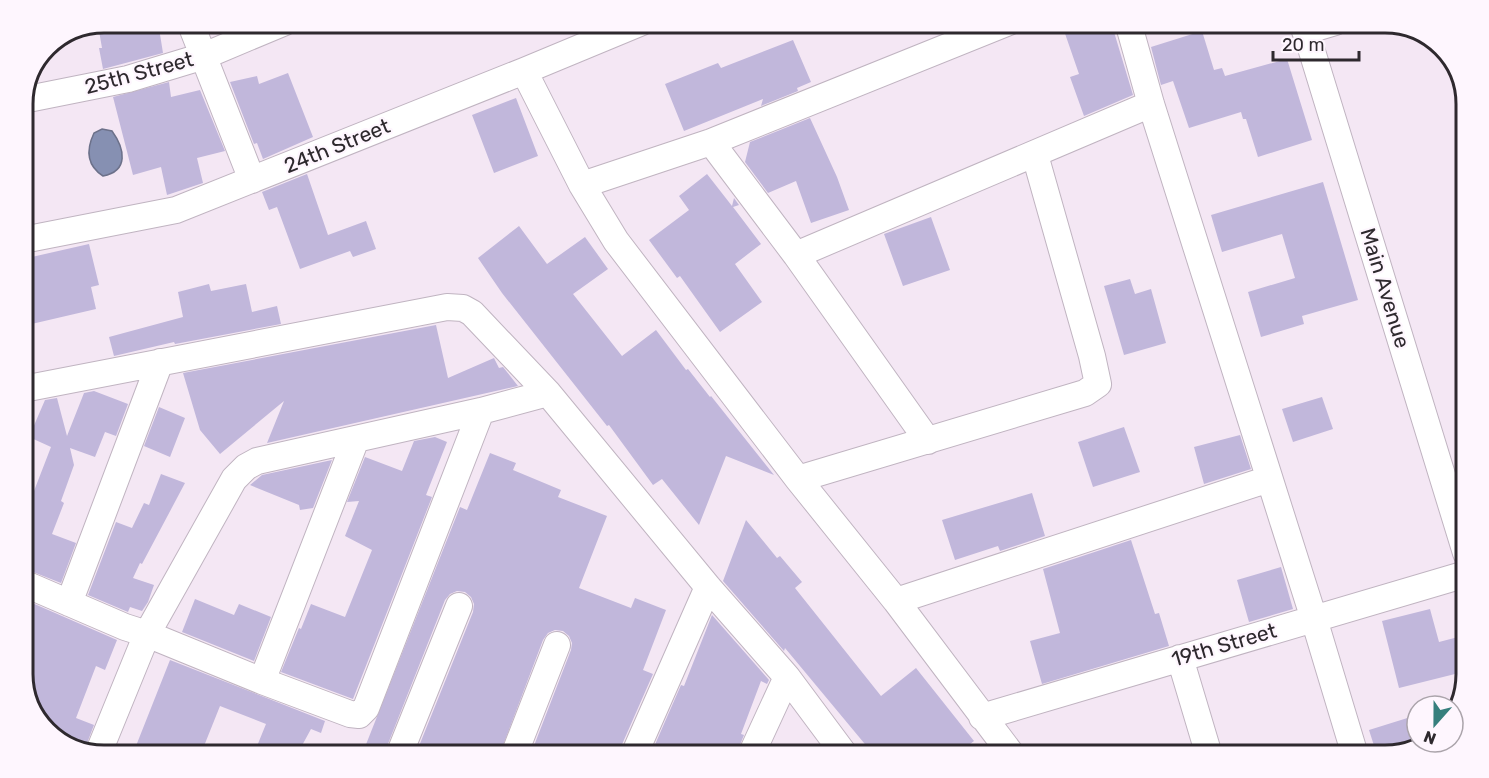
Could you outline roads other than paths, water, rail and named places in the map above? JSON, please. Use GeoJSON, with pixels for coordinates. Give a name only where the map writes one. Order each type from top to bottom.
{"type":"FeatureCollection","features":[{"type":"Feature","properties":{"kind":"street"},"geometry":{"type":"LineString","coordinates":[[195,33],[252,180]]}},
{"type":"Feature","properties":{"kind":"street","name":"25th Street"},"geometry":{"type":"LineString","coordinates":[[33,98],[128,79],[204,56],[259,33]]}},
{"type":"Feature","properties":{"kind":"street","name":"24th Street"},"geometry":{"type":"LineString","coordinates":[[33,238],[176,210],[616,33]]}},
{"type":"Feature","properties":{"kind":"street"},"geometry":{"type":"LineString","coordinates":[[582,185],[711,142],[982,33]]}},
{"type":"Feature","properties":{"kind":"street"},"geometry":{"type":"LineString","coordinates":[[1131,33],[1151,104],[1352,745]]}},
{"type":"Feature","properties":{"kind":"street","name":"Main Avenue"},"geometry":{"type":"LineString","coordinates":[[1306,33],[1456,521]]}},
{"type":"Feature","properties":{"kind":"street"},"geometry":{"type":"LineString","coordinates":[[524,71],[582,185],[616,241],[798,479],[896,601],[1004,745]]}},
{"type":"Feature","properties":{"kind":"street"},"geometry":{"type":"LineString","coordinates":[[796,255],[1151,104]]}},
{"type":"Feature","properties":{"kind":"street"},"geometry":{"type":"LineString","coordinates":[[711,142],[796,255],[928,441]]}},
{"type":"Feature","properties":{"kind":"street"},"geometry":{"type":"LineString","coordinates":[[798,479],[1085,393],[1098,384],[1035,155]]}},
{"type":"Feature","properties":{"kind":"street"},"geometry":{"type":"LineString","coordinates":[[33,387],[447,307],[463,308],[477,318],[548,393],[708,587],[787,678],[837,745]]}},
{"type":"Feature","properties":{"kind":"street"},"geometry":{"type":"LineString","coordinates":[[69,603],[160,362]]}},
{"type":"Feature","properties":{"kind":"street"},"geometry":{"type":"LineString","coordinates":[[102,745],[147,634],[234,479],[246,467],[257,462],[482,411],[548,393]]}},
{"type":"Feature","properties":{"kind":"street"},"geometry":{"type":"LineString","coordinates":[[33,587],[262,681],[350,714],[359,715],[366,708],[482,411]]}},
{"type":"Feature","properties":{"kind":"street"},"geometry":{"type":"LineString","coordinates":[[262,681],[356,439]]}},
{"type":"Feature","properties":{"kind":"street"},"geometry":{"type":"LineString","coordinates":[[896,601],[1269,479]]}},
{"type":"Feature","properties":{"kind":"street","name":"19th Street"},"geometry":{"type":"LineString","coordinates":[[982,717],[1456,577]]}},
{"type":"Feature","properties":{"kind":"street"},"geometry":{"type":"LineString","coordinates":[[639,745],[708,587]]}},
{"type":"Feature","properties":{"kind":"street"},"geometry":{"type":"LineString","coordinates":[[403,745],[459,606]]}},
{"type":"Feature","properties":{"kind":"street"},"geometry":{"type":"LineString","coordinates":[[518,745],[557,645]]}},
{"type":"Feature","properties":{"kind":"street"},"geometry":{"type":"LineString","coordinates":[[1180,658],[1206,745]]}},
{"type":"Feature","properties":{"kind":"street"},"geometry":{"type":"LineString","coordinates":[[757,745],[787,678]]}},
{"type":"Feature","properties":{"kind":"water"},"geometry":{"type":"Polygon","coordinates":[[[102,129],[112,131],[122,152],[121,164],[111,173],[103,176],[93,167],[89,157],[94,133],[102,129]]]}}]}
